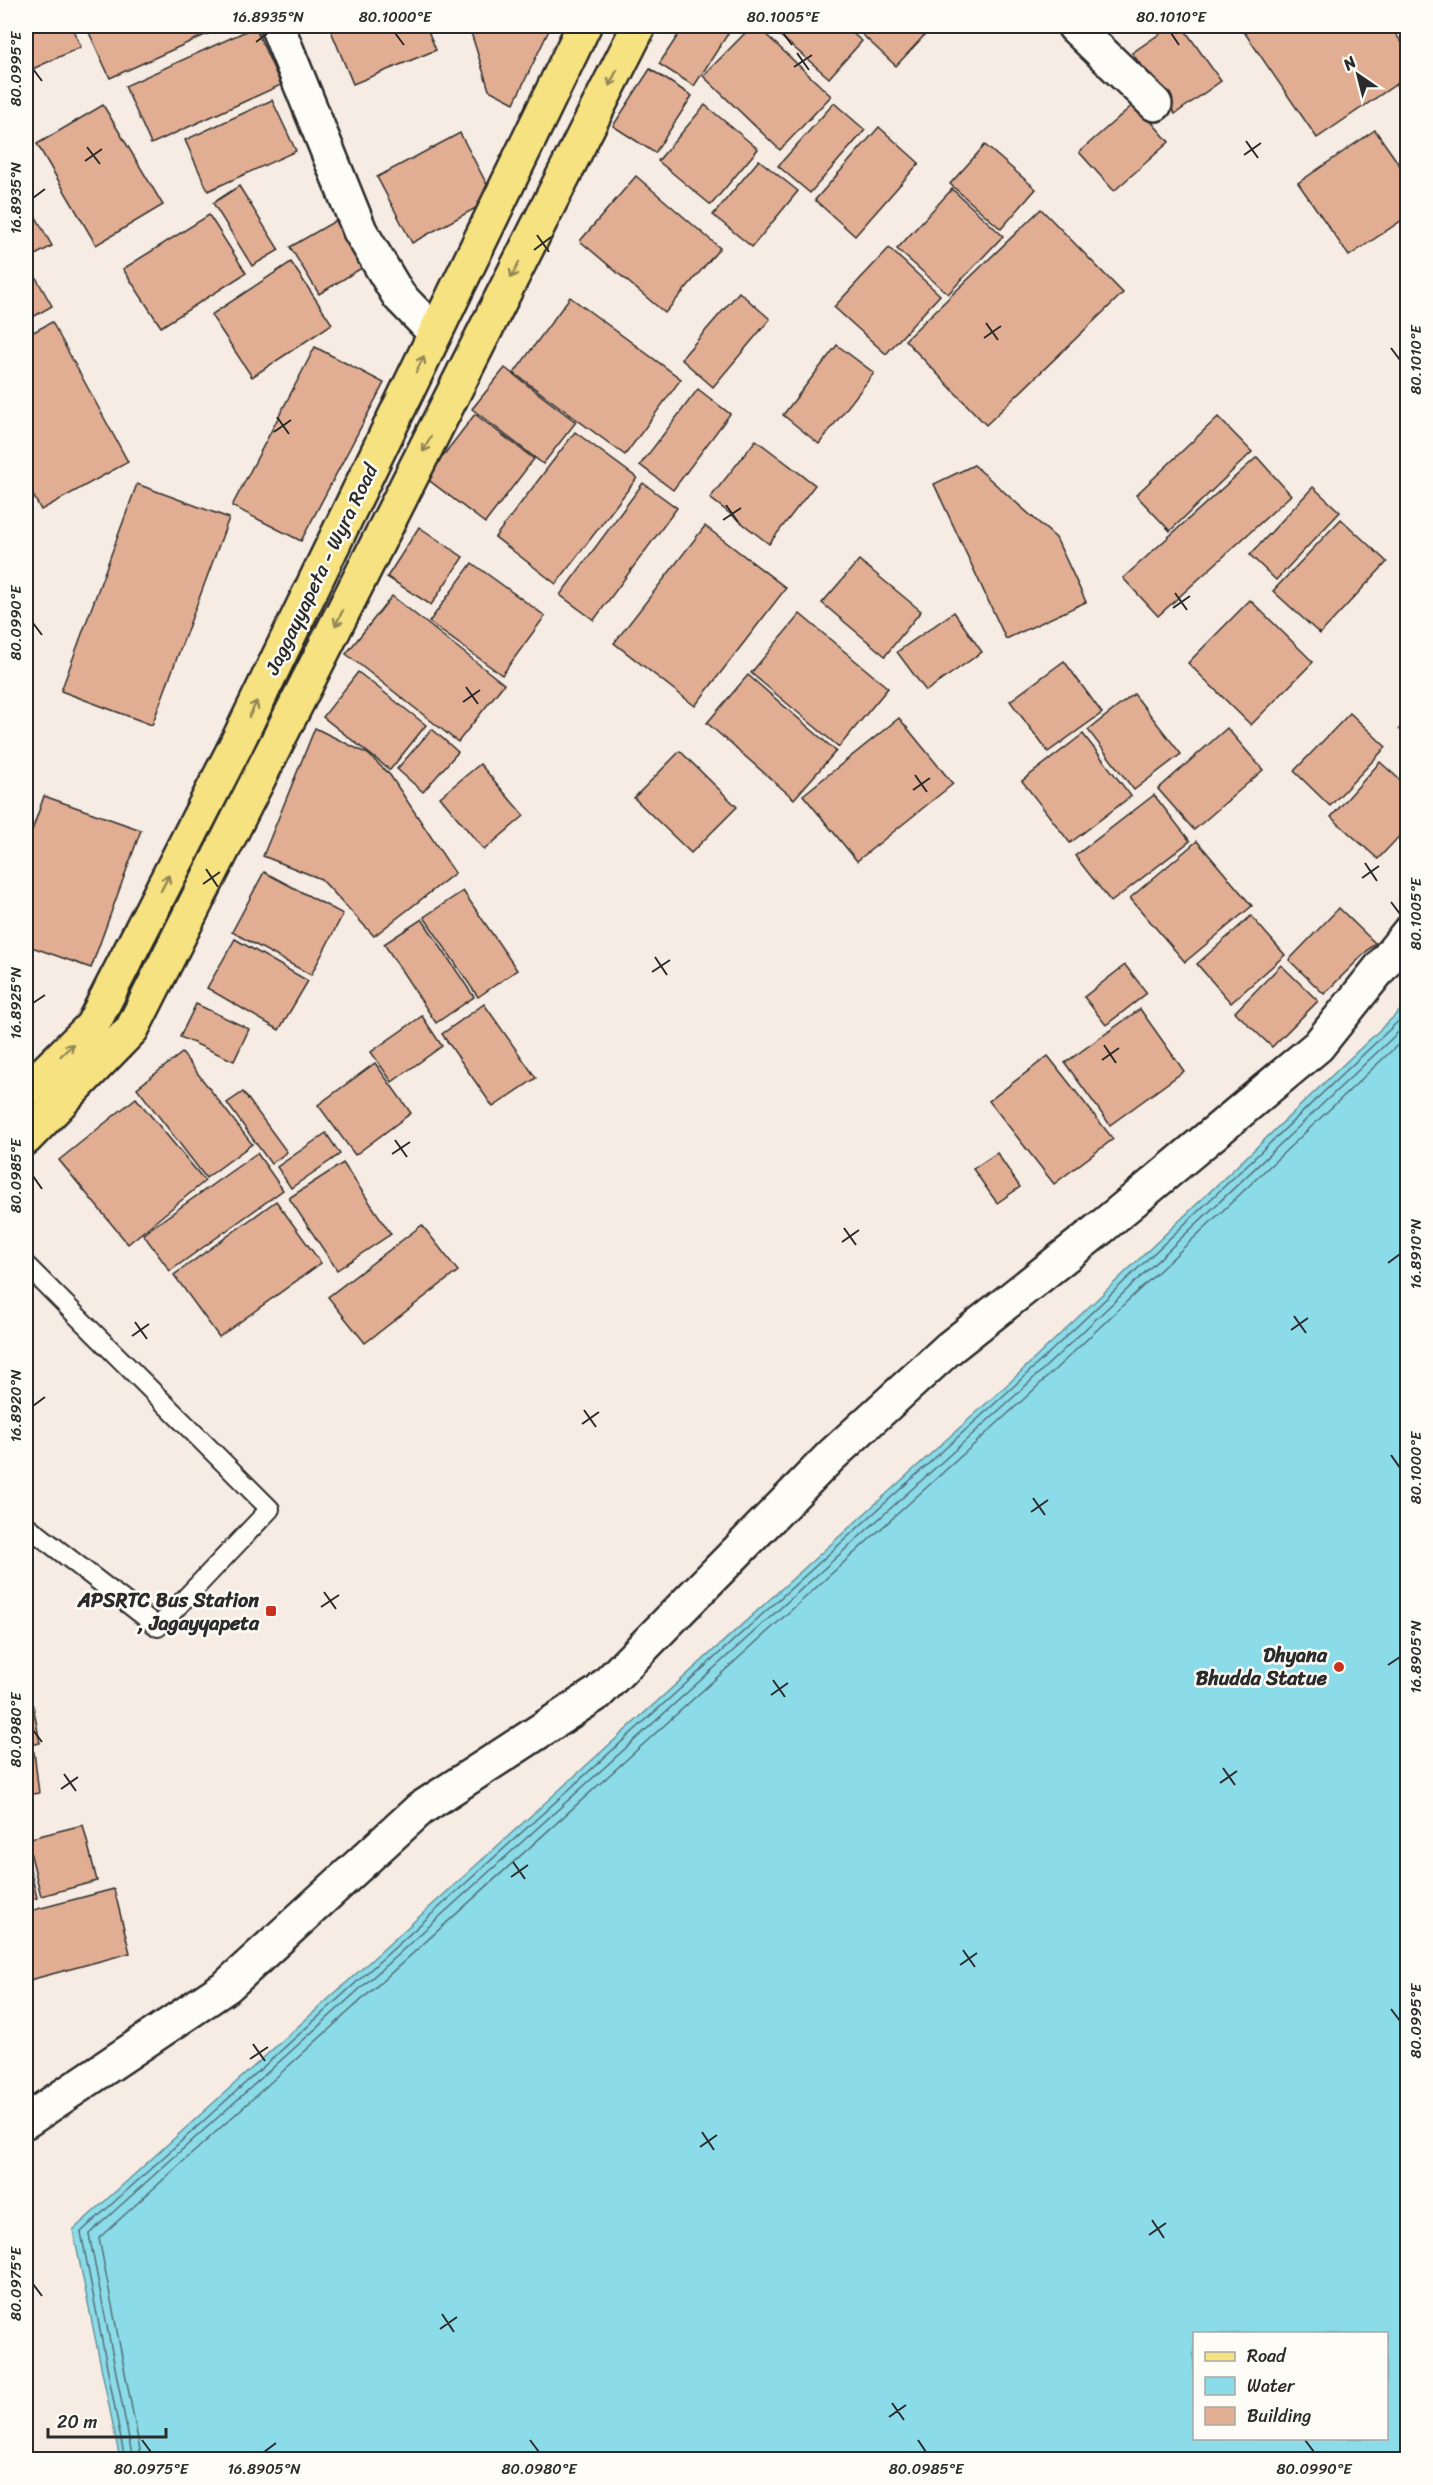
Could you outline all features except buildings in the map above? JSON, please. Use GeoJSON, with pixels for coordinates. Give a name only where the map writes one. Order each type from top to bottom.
{"type":"FeatureCollection","features":[{"type":"Feature","properties":{"kind":"main road","name":"Jaggayyapeta - Wyra Road"},"geometry":{"type":"LineString","coordinates":[[26,1091],[92,1026],[234,749],[584,26]]}},
{"type":"Feature","properties":{"kind":"main road"},"geometry":{"type":"LineString","coordinates":[[26,1138],[132,1029],[639,26]]}},
{"type":"Feature","properties":{"kind":"street"},"geometry":{"type":"LineString","coordinates":[[277,26],[360,231],[399,296],[435,333]]}},
{"type":"Feature","properties":{"kind":"street"},"geometry":{"type":"LineString","coordinates":[[1074,26],[1155,104]]}},
{"type":"Feature","properties":{"kind":"street"},"geometry":{"type":"LineString","coordinates":[[26,2121],[228,1986],[420,1809],[598,1693],[831,1456],[948,1349],[1103,1226],[1318,1046],[1407,933]]}},
{"type":"Feature","properties":{"kind":"lane"},"geometry":{"type":"LineString","coordinates":[[26,1265],[270,1509],[158,1628],[26,1525]]}},
{"type":"Feature","properties":{"kind":"water"},"geometry":{"type":"Polygon","coordinates":[[[1407,1004],[1407,2459],[120,2459],[73,2230],[1009,1383],[1407,1004]]]}},
{"type":"Feature","properties":{"kind":"place","name":"APSRTC Bus Station , Jagayyapeta"},"geometry":{"type":"Point","coordinates":[271,1611]}},
{"type":"Feature","properties":{"kind":"place","name":"Dhyana Bhudda Statue"},"geometry":{"type":"Point","coordinates":[1339,1667]}}]}
